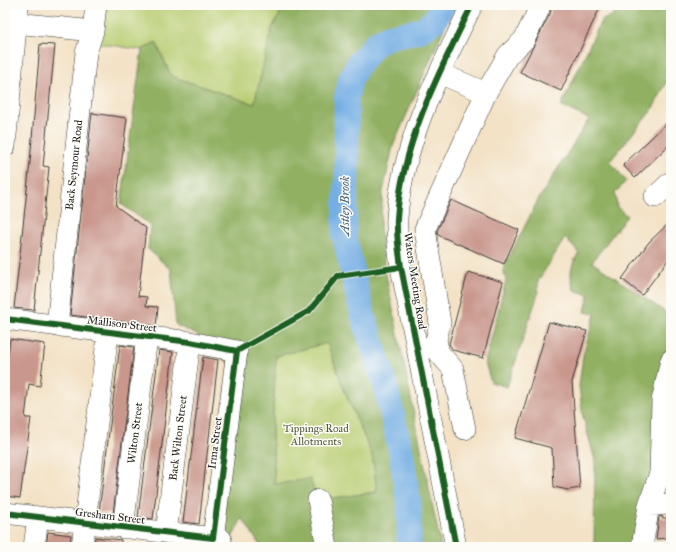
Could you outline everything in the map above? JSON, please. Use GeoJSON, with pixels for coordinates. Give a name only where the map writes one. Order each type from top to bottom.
{"type":"FeatureCollection","features":[{"type":"Feature","properties":{"kind":"street","name":"Back Seymour Road"},"geometry":{"type":"LineString","coordinates":[[57,326],[86,53],[93,31],[96,5]]}},
{"type":"Feature","properties":{"kind":"street","name":"Waters Meeting Road"},"geometry":{"type":"LineString","coordinates":[[456,547],[401,267],[397,237],[399,200],[407,160],[439,73],[472,5]]}},
{"type":"Feature","properties":{"kind":"street"},"geometry":{"type":"LineString","coordinates":[[465,429],[453,370],[439,352],[436,340],[440,323],[425,229],[486,93],[508,55],[524,40],[540,5]]}},
{"type":"Feature","properties":{"kind":"street"},"geometry":{"type":"LineString","coordinates":[[5,139],[14,14],[93,31]]}},
{"type":"Feature","properties":{"kind":"street"},"geometry":{"type":"LineString","coordinates":[[439,73],[486,93]]}},
{"type":"Feature","properties":{"kind":"street"},"geometry":{"type":"LineString","coordinates":[[655,197],[671,182]]}},
{"type":"Feature","properties":{"kind":"street","name":"Mallison Street"},"geometry":{"type":"LineString","coordinates":[[5,319],[190,342],[237,351]]}},
{"type":"Feature","properties":{"kind":"street"},"geometry":{"type":"LineString","coordinates":[[82,547],[108,332]]}},
{"type":"Feature","properties":{"kind":"street","name":"Wilton Street"},"geometry":{"type":"LineString","coordinates":[[123,528],[147,337]]}},
{"type":"Feature","properties":{"kind":"street","name":"Back Wilton Street"},"geometry":{"type":"LineString","coordinates":[[170,538],[190,342]]}},
{"type":"Feature","properties":{"kind":"street","name":"Irma Street"},"geometry":{"type":"LineString","coordinates":[[217,542],[237,351]]}},
{"type":"Feature","properties":{"kind":"street"},"geometry":{"type":"LineString","coordinates":[[642,547],[648,505],[666,452],[667,399],[671,360]]}},
{"type":"Feature","properties":{"kind":"street"},"geometry":{"type":"LineString","coordinates":[[318,500],[327,547]]}},
{"type":"Feature","properties":{"kind":"street"},"geometry":{"type":"LineString","coordinates":[[648,505],[671,504]]}},
{"type":"Feature","properties":{"kind":"street","name":"Gresham Street"},"geometry":{"type":"LineString","coordinates":[[5,513],[123,528],[170,538],[217,542]]}},
{"type":"Feature","properties":{"kind":"street"},"geometry":{"type":"LineString","coordinates":[[34,547],[38,518]]}},
{"type":"Feature","properties":{"kind":"green space"},"geometry":{"type":"Polygon","coordinates":[[[103,5],[285,5],[272,28],[255,105],[171,76],[156,42],[142,50],[98,43],[103,5]]]}},
{"type":"Feature","properties":{"kind":"green space"},"geometry":{"type":"Polygon","coordinates":[[[285,5],[454,5],[393,146],[383,191],[380,227],[385,270],[441,547],[261,547],[242,518],[232,538],[207,534],[230,363],[219,357],[197,335],[176,325],[171,270],[148,249],[150,225],[121,204],[142,50],[156,42],[171,76],[254,104],[272,28],[285,5]],[[327,343],[276,356],[272,433],[275,484],[310,479],[318,500],[377,492],[372,455],[345,392],[327,343]]]}},
{"type":"Feature","properties":{"kind":"green space"},"geometry":{"type":"Polygon","coordinates":[[[632,5],[671,5],[671,58],[666,72],[670,76],[652,110],[610,161],[626,181],[615,193],[617,207],[627,216],[592,262],[671,316],[671,342],[661,377],[655,473],[636,547],[594,547],[595,460],[583,417],[579,386],[583,355],[595,314],[585,312],[589,295],[574,290],[571,280],[571,271],[579,253],[565,238],[538,281],[538,294],[507,387],[491,382],[485,363],[506,280],[503,269],[538,200],[589,119],[561,106],[601,21],[632,5]]]}},
{"type":"Feature","properties":{"kind":"green space","name":"Tippings Road Allotments"},"geometry":{"type":"Polygon","coordinates":[[[327,343],[345,392],[372,455],[378,492],[318,500],[275,485],[272,433],[276,356],[327,343]]]}},
{"type":"Feature","properties":{"kind":"building"},"geometry":{"type":"Polygon","coordinates":[[[552,5],[601,5],[561,91],[520,72],[550,14],[552,5]]]}},
{"type":"Feature","properties":{"kind":"building"},"geometry":{"type":"Polygon","coordinates":[[[40,44],[55,45],[43,166],[49,167],[34,310],[14,308],[30,162],[40,44]]]}},
{"type":"Feature","properties":{"kind":"building"},"geometry":{"type":"Polygon","coordinates":[[[92,113],[127,118],[116,206],[146,228],[138,296],[147,297],[146,306],[158,307],[156,326],[70,315],[92,113]]]}},
{"type":"Feature","properties":{"kind":"building"},"geometry":{"type":"Polygon","coordinates":[[[671,119],[671,143],[635,178],[623,165],[671,119]]]}},
{"type":"Feature","properties":{"kind":"building"},"geometry":{"type":"Polygon","coordinates":[[[451,200],[519,230],[504,264],[438,235],[437,231],[451,200]]]}},
{"type":"Feature","properties":{"kind":"building"},"geometry":{"type":"Polygon","coordinates":[[[671,221],[671,256],[642,295],[622,279],[649,242],[671,221]]]}},
{"type":"Feature","properties":{"kind":"building"},"geometry":{"type":"Polygon","coordinates":[[[468,272],[503,282],[483,358],[453,350],[449,344],[468,272]]]}},
{"type":"Feature","properties":{"kind":"building"},"geometry":{"type":"Polygon","coordinates":[[[549,322],[587,331],[572,382],[580,488],[568,490],[554,487],[552,448],[515,438],[549,322]]]}},
{"type":"Feature","properties":{"kind":"building"},"geometry":{"type":"Polygon","coordinates":[[[10,339],[45,344],[40,386],[29,384],[25,418],[31,418],[20,498],[5,496],[5,375],[10,339]]]}},
{"type":"Feature","properties":{"kind":"building"},"geometry":{"type":"Polygon","coordinates":[[[120,345],[134,347],[113,514],[99,512],[120,345]]]}},
{"type":"Feature","properties":{"kind":"building"},"geometry":{"type":"Polygon","coordinates":[[[159,350],[173,352],[153,519],[138,517],[159,350]]]}},
{"type":"Feature","properties":{"kind":"building"},"geometry":{"type":"Polygon","coordinates":[[[203,357],[218,360],[199,524],[183,522],[203,357]]]}},
{"type":"Feature","properties":{"kind":"building"},"geometry":{"type":"Polygon","coordinates":[[[662,516],[662,518],[671,518],[671,538],[656,539],[659,517],[662,516]]]}},
{"type":"Feature","properties":{"kind":"building"},"geometry":{"type":"Polygon","coordinates":[[[48,532],[71,535],[70,547],[46,547],[48,532]]]}},
{"type":"Feature","properties":{"kind":"building"},"geometry":{"type":"Polygon","coordinates":[[[95,537],[121,540],[121,547],[94,547],[95,537]]]}},
{"type":"Feature","properties":{"kind":"waterway","name":"Astley Brook"},"geometry":{"type":"LineString","coordinates":[[409,547],[409,504],[401,452],[385,384],[362,313],[344,235],[347,175],[346,99],[350,80],[358,64],[376,43],[388,37],[421,30],[434,21],[443,5]]}},
{"type":"Feature","properties":{"kind":"cycle path"},"geometry":{"type":"LineString","coordinates":[[456,547],[401,267],[397,218],[400,190],[414,135],[435,82],[472,5]]}},
{"type":"Feature","properties":{"kind":"cycle path"},"geometry":{"type":"LineString","coordinates":[[237,351],[309,311],[338,276],[401,267]]}},
{"type":"Feature","properties":{"kind":"cycle path"},"geometry":{"type":"LineString","coordinates":[[5,319],[190,342],[237,351]]}},
{"type":"Feature","properties":{"kind":"cycle path"},"geometry":{"type":"LineString","coordinates":[[5,513],[213,538],[237,351]]}}]}
